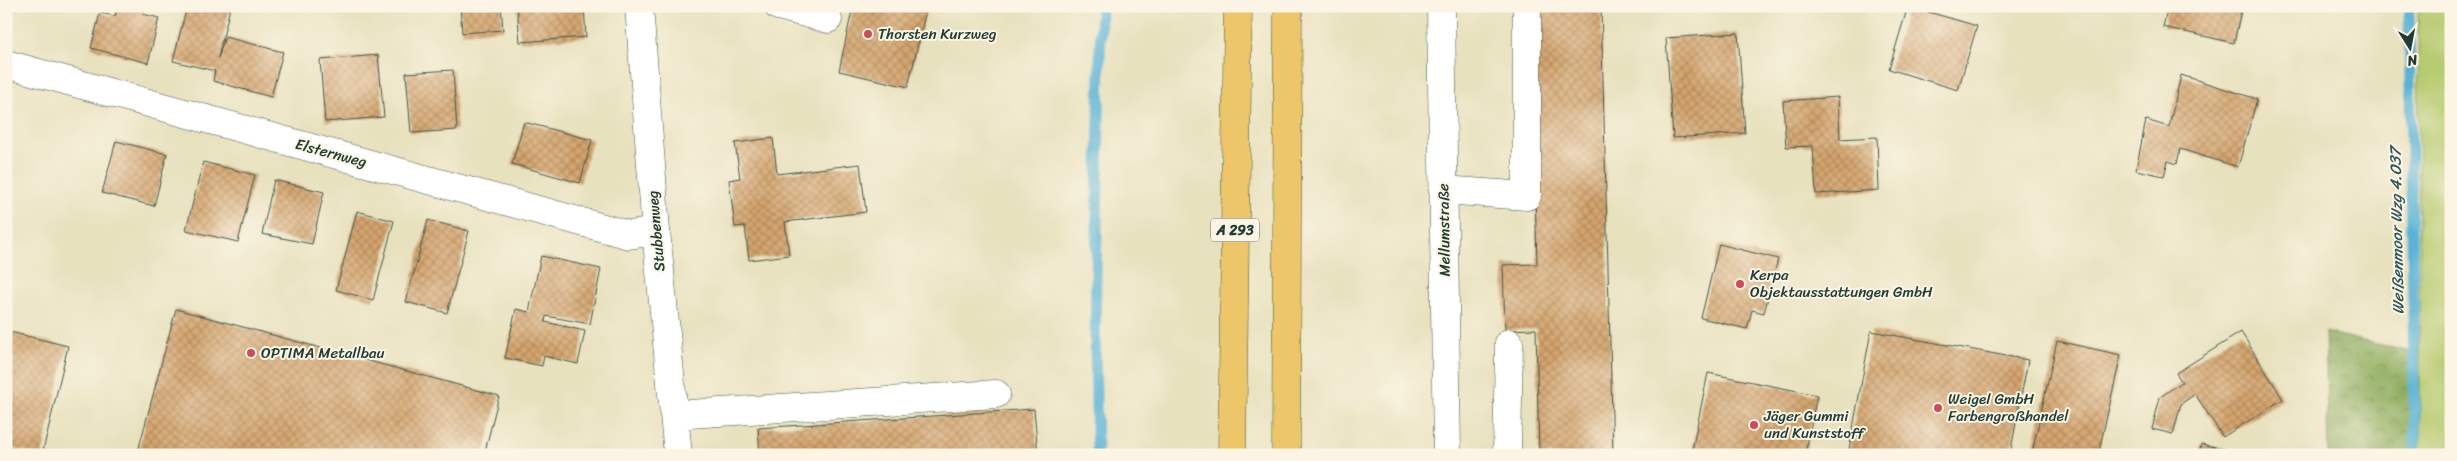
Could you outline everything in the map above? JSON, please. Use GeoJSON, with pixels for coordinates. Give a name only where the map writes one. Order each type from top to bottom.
{"type":"FeatureCollection","features":[{"type":"Feature","properties":{"kind":"highway","name":"A 293"},"geometry":{"type":"LineString","coordinates":[[1232,455],[1238,6]]}},
{"type":"Feature","properties":{"kind":"highway"},"geometry":{"type":"LineString","coordinates":[[1286,455],[1288,6]]}},
{"type":"Feature","properties":{"kind":"street","name":"Stubbenweg"},"geometry":{"type":"LineString","coordinates":[[639,6],[656,231],[678,455]]}},
{"type":"Feature","properties":{"kind":"street"},"geometry":{"type":"LineString","coordinates":[[778,6],[828,19]]}},
{"type":"Feature","properties":{"kind":"street","name":"Mellumstraße"},"geometry":{"type":"LineString","coordinates":[[1441,6],[1447,455]]}},
{"type":"Feature","properties":{"kind":"street"},"geometry":{"type":"LineString","coordinates":[[1444,190],[1527,196],[1527,6]]}},
{"type":"Feature","properties":{"kind":"street","name":"Elsternweg"},"geometry":{"type":"LineString","coordinates":[[6,64],[629,235],[656,231]]}},
{"type":"Feature","properties":{"kind":"street"},"geometry":{"type":"LineString","coordinates":[[1507,455],[1509,343]]}},
{"type":"Feature","properties":{"kind":"street"},"geometry":{"type":"LineString","coordinates":[[674,415],[996,394]]}},
{"type":"Feature","properties":{"kind":"green space"},"geometry":{"type":"Polygon","coordinates":[[[2418,6],[2451,6],[2451,455],[2420,455],[2418,6]]]}},
{"type":"Feature","properties":{"kind":"green space"},"geometry":{"type":"Polygon","coordinates":[[[2325,332],[2420,354],[2420,455],[2328,455],[2325,332]]]}},
{"type":"Feature","properties":{"kind":"building"},"geometry":{"type":"Polygon","coordinates":[[[118,6],[145,6],[143,14],[159,18],[148,63],[91,48],[100,13],[115,16],[118,6]]]}},
{"type":"Feature","properties":{"kind":"building"},"geometry":{"type":"Polygon","coordinates":[[[187,6],[230,8],[218,58],[225,37],[283,52],[271,97],[213,81],[215,71],[173,61],[187,6]]]}},
{"type":"Feature","properties":{"kind":"building"},"geometry":{"type":"Polygon","coordinates":[[[460,6],[501,6],[503,30],[462,33],[460,6]]]}},
{"type":"Feature","properties":{"kind":"building"},"geometry":{"type":"Polygon","coordinates":[[[517,6],[584,6],[586,37],[520,42],[517,6]]]}},
{"type":"Feature","properties":{"kind":"building"},"geometry":{"type":"Polygon","coordinates":[[[853,6],[927,6],[908,87],[839,71],[853,6]]]}},
{"type":"Feature","properties":{"kind":"building"},"geometry":{"type":"Polygon","coordinates":[[[1530,6],[1601,6],[1613,455],[1539,455],[1536,329],[1505,330],[1503,265],[1537,264],[1530,6]]]}},
{"type":"Feature","properties":{"kind":"building"},"geometry":{"type":"Polygon","coordinates":[[[1908,6],[1977,26],[1958,90],[1889,69],[1908,6]]]}},
{"type":"Feature","properties":{"kind":"building"},"geometry":{"type":"Polygon","coordinates":[[[2168,6],[2242,6],[2234,43],[2163,27],[2168,6]]]}},
{"type":"Feature","properties":{"kind":"building"},"geometry":{"type":"Polygon","coordinates":[[[1738,33],[1745,133],[1673,138],[1666,38],[1738,33]]]}},
{"type":"Feature","properties":{"kind":"building"},"geometry":{"type":"Polygon","coordinates":[[[378,55],[384,117],[325,122],[320,60],[378,55]]]}},
{"type":"Feature","properties":{"kind":"building"},"geometry":{"type":"Polygon","coordinates":[[[453,70],[457,130],[411,133],[406,73],[453,70]]]}},
{"type":"Feature","properties":{"kind":"building"},"geometry":{"type":"Polygon","coordinates":[[[2181,75],[2257,99],[2238,167],[2180,149],[2177,164],[2168,161],[2164,176],[2136,170],[2146,120],[2169,127],[2181,75]]]}},
{"type":"Feature","properties":{"kind":"building"},"geometry":{"type":"Polygon","coordinates":[[[1838,97],[1840,139],[1877,137],[1879,190],[1816,194],[1813,146],[1786,147],[1783,101],[1838,97]]]}},
{"type":"Feature","properties":{"kind":"building"},"geometry":{"type":"Polygon","coordinates":[[[524,122],[592,140],[580,183],[512,164],[524,122]]]}},
{"type":"Feature","properties":{"kind":"building"},"geometry":{"type":"Polygon","coordinates":[[[773,138],[777,174],[860,164],[866,212],[785,222],[789,255],[749,260],[745,226],[735,227],[729,180],[740,178],[735,143],[773,138]]]}},
{"type":"Feature","properties":{"kind":"building"},"geometry":{"type":"Polygon","coordinates":[[[116,141],[167,154],[154,206],[102,193],[116,141]]]}},
{"type":"Feature","properties":{"kind":"building"},"geometry":{"type":"Polygon","coordinates":[[[203,162],[255,175],[238,242],[186,230],[203,162]]]}},
{"type":"Feature","properties":{"kind":"building"},"geometry":{"type":"Polygon","coordinates":[[[274,180],[324,192],[312,244],[262,234],[274,180]]]}},
{"type":"Feature","properties":{"kind":"building"},"geometry":{"type":"Polygon","coordinates":[[[357,211],[394,221],[373,300],[336,290],[357,211]]]}},
{"type":"Feature","properties":{"kind":"building"},"geometry":{"type":"Polygon","coordinates":[[[428,220],[469,231],[447,313],[406,302],[428,220]]]}},
{"type":"Feature","properties":{"kind":"building","name":"Kerpa Objektausstattungen GmbH"},"geometry":{"type":"Polygon","coordinates":[[[1719,244],[1778,259],[1764,313],[1752,310],[1747,329],[1701,318],[1719,244]]]}},
{"type":"Feature","properties":{"kind":"building"},"geometry":{"type":"Polygon","coordinates":[[[541,256],[601,269],[590,324],[546,316],[545,322],[585,331],[578,364],[544,356],[542,366],[505,358],[516,309],[529,312],[541,256]]]}},
{"type":"Feature","properties":{"kind":"building","name":"OPTIMA Metallbau"},"geometry":{"type":"Polygon","coordinates":[[[176,309],[499,396],[484,455],[137,455],[176,309]]]}},
{"type":"Feature","properties":{"kind":"building"},"geometry":{"type":"Polygon","coordinates":[[[6,331],[68,346],[42,455],[6,447],[6,331]]]}},
{"type":"Feature","properties":{"kind":"building","name":"Weigel GmbH Farbengroßhandel"},"geometry":{"type":"Polygon","coordinates":[[[1871,331],[2028,360],[2010,455],[1848,455],[1871,331]]]}},
{"type":"Feature","properties":{"kind":"building"},"geometry":{"type":"Polygon","coordinates":[[[2241,332],[2283,399],[2223,437],[2195,394],[2181,404],[2173,434],[2152,429],[2160,397],[2182,382],[2176,373],[2241,332]]]}},
{"type":"Feature","properties":{"kind":"building"},"geometry":{"type":"Polygon","coordinates":[[[2057,341],[2121,355],[2098,455],[2032,453],[2057,341]]]}},
{"type":"Feature","properties":{"kind":"building","name":"Jäger Gummi und Kunststoff"},"geometry":{"type":"Polygon","coordinates":[[[1708,373],[1817,395],[1805,455],[1691,455],[1708,373]]]}},
{"type":"Feature","properties":{"kind":"building"},"geometry":{"type":"Polygon","coordinates":[[[1034,409],[1038,455],[760,455],[758,428],[1034,409]]]}},
{"type":"Feature","properties":{"kind":"building"},"geometry":{"type":"Polygon","coordinates":[[[2201,444],[2248,454],[2248,455],[2199,455],[2201,444]]]}},
{"type":"Feature","properties":{"kind":"waterway"},"geometry":{"type":"LineString","coordinates":[[1097,455],[1095,338],[1101,6]]}},
{"type":"Feature","properties":{"kind":"waterway","name":"Weißenmoor Wzg 4.037"},"geometry":{"type":"LineString","coordinates":[[2409,6],[2415,455]]}},
{"type":"Feature","properties":{"kind":"place","name":"Thorsten Kurzweg"},"geometry":{"type":"Point","coordinates":[868,34]}},
{"type":"Feature","properties":{"kind":"place","name":"Kerpa Objektausstattungen GmbH"},"geometry":{"type":"Point","coordinates":[1740,284]}},
{"type":"Feature","properties":{"kind":"place","name":"OPTIMA Metallbau"},"geometry":{"type":"Point","coordinates":[251,353]}},
{"type":"Feature","properties":{"kind":"place","name":"Weigel GmbH Farbengroßhandel"},"geometry":{"type":"Point","coordinates":[1938,408]}},
{"type":"Feature","properties":{"kind":"place","name":"Jäger Gummi und Kunststoff"},"geometry":{"type":"Point","coordinates":[1754,425]}}]}
